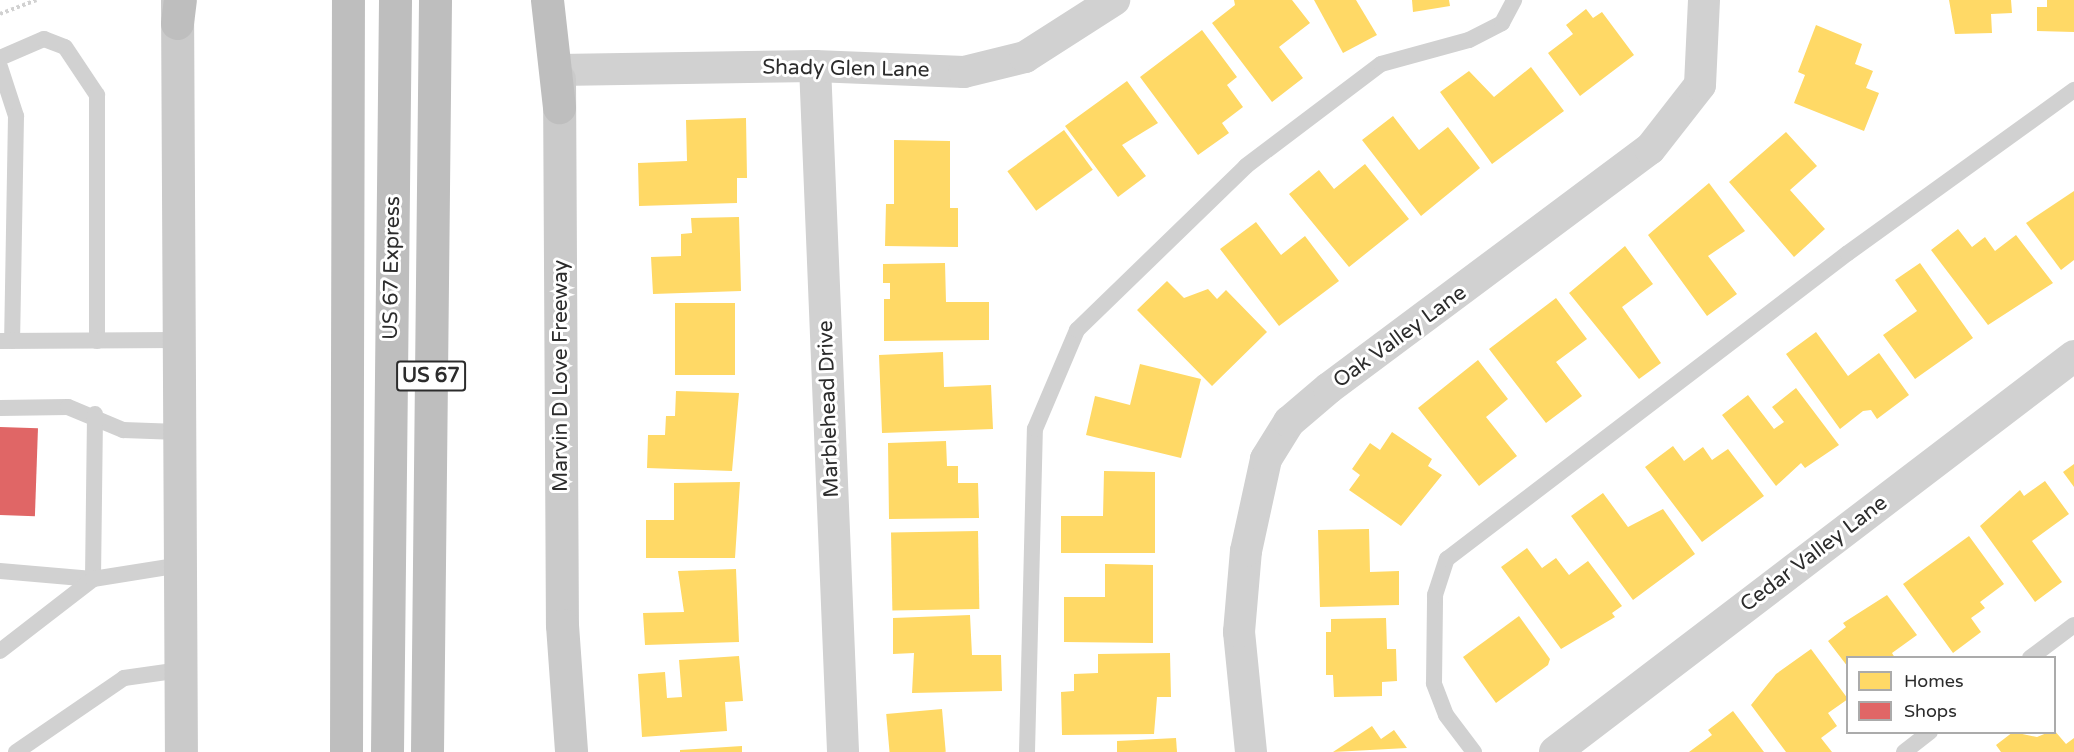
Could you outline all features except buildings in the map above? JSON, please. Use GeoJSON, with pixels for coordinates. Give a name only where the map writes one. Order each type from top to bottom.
{"type":"FeatureCollection","features":[{"type":"Feature","properties":{"kind":"highway"},"geometry":{"type":"LineString","coordinates":[[346,752],[348,0]]}},
{"type":"Feature","properties":{"kind":"highway","name":"US 67 Express"},"geometry":{"type":"LineString","coordinates":[[387,752],[395,0]]}},
{"type":"Feature","properties":{"kind":"highway","name":"US 67"},"geometry":{"type":"LineString","coordinates":[[427,752],[435,0]]}},
{"type":"Feature","properties":{"kind":"highway"},"geometry":{"type":"LineString","coordinates":[[548,0],[559,107]]}},
{"type":"Feature","properties":{"kind":"main road","name":"Marvin D Love Freeway"},"geometry":{"type":"LineString","coordinates":[[560,0],[562,625],[571,752]]}},
{"type":"Feature","properties":{"kind":"main road"},"geometry":{"type":"LineString","coordinates":[[178,8],[181,752]]}},
{"type":"Feature","properties":{"kind":"street","name":"Shady Glen Lane"},"geometry":{"type":"LineString","coordinates":[[559,70],[816,66],[964,72],[1025,57],[1114,0]]}},
{"type":"Feature","properties":{"kind":"street","name":"Oak Valley Lane"},"geometry":{"type":"LineString","coordinates":[[1251,752],[1239,632],[1245,551],[1266,459],[1289,422],[1329,388],[1650,149],[1700,85],[1704,0]]}},
{"type":"Feature","properties":{"kind":"street","name":"Marblehead Drive"},"geometry":{"type":"LineString","coordinates":[[816,66],[843,752]]}},
{"type":"Feature","properties":{"kind":"street","name":"Cedar Valley Lane"},"geometry":{"type":"LineString","coordinates":[[1555,752],[2074,356]]}},
{"type":"Feature","properties":{"kind":"lane"},"geometry":{"type":"LineString","coordinates":[[1027,752],[1035,429],[1077,330],[1246,166],[1381,64],[1469,40],[1502,23],[1514,0]]}},
{"type":"Feature","properties":{"kind":"lane"},"geometry":{"type":"LineString","coordinates":[[0,58],[44,39],[65,47],[97,94],[97,341]]}},
{"type":"Feature","properties":{"kind":"lane"},"geometry":{"type":"LineString","coordinates":[[0,67],[16,116],[6,341],[178,340]]}},
{"type":"Feature","properties":{"kind":"lane"},"geometry":{"type":"LineString","coordinates":[[1474,752],[1446,715],[1434,683],[1435,595],[1447,559],[1839,260],[2074,90]]}},
{"type":"Feature","properties":{"kind":"lane"},"geometry":{"type":"LineString","coordinates":[[0,408],[68,407],[96,414],[123,430],[179,432]]}},
{"type":"Feature","properties":{"kind":"lane"},"geometry":{"type":"LineString","coordinates":[[93,579],[96,414]]}},
{"type":"Feature","properties":{"kind":"lane"},"geometry":{"type":"LineString","coordinates":[[0,571],[93,579],[180,565]]}},
{"type":"Feature","properties":{"kind":"lane"},"geometry":{"type":"LineString","coordinates":[[0,651],[93,579]]}},
{"type":"Feature","properties":{"kind":"lane"},"geometry":{"type":"LineString","coordinates":[[2031,656],[2074,624]]}},
{"type":"Feature","properties":{"kind":"lane"},"geometry":{"type":"LineString","coordinates":[[16,752],[124,678],[180,670]]}},
{"type":"Feature","properties":{"kind":"lane"},"geometry":{"type":"LineString","coordinates":[[1904,752],[1927,734]]}},
{"type":"Feature","properties":{"kind":"path"},"geometry":{"type":"LineString","coordinates":[[0,14],[36,0]]}}]}
